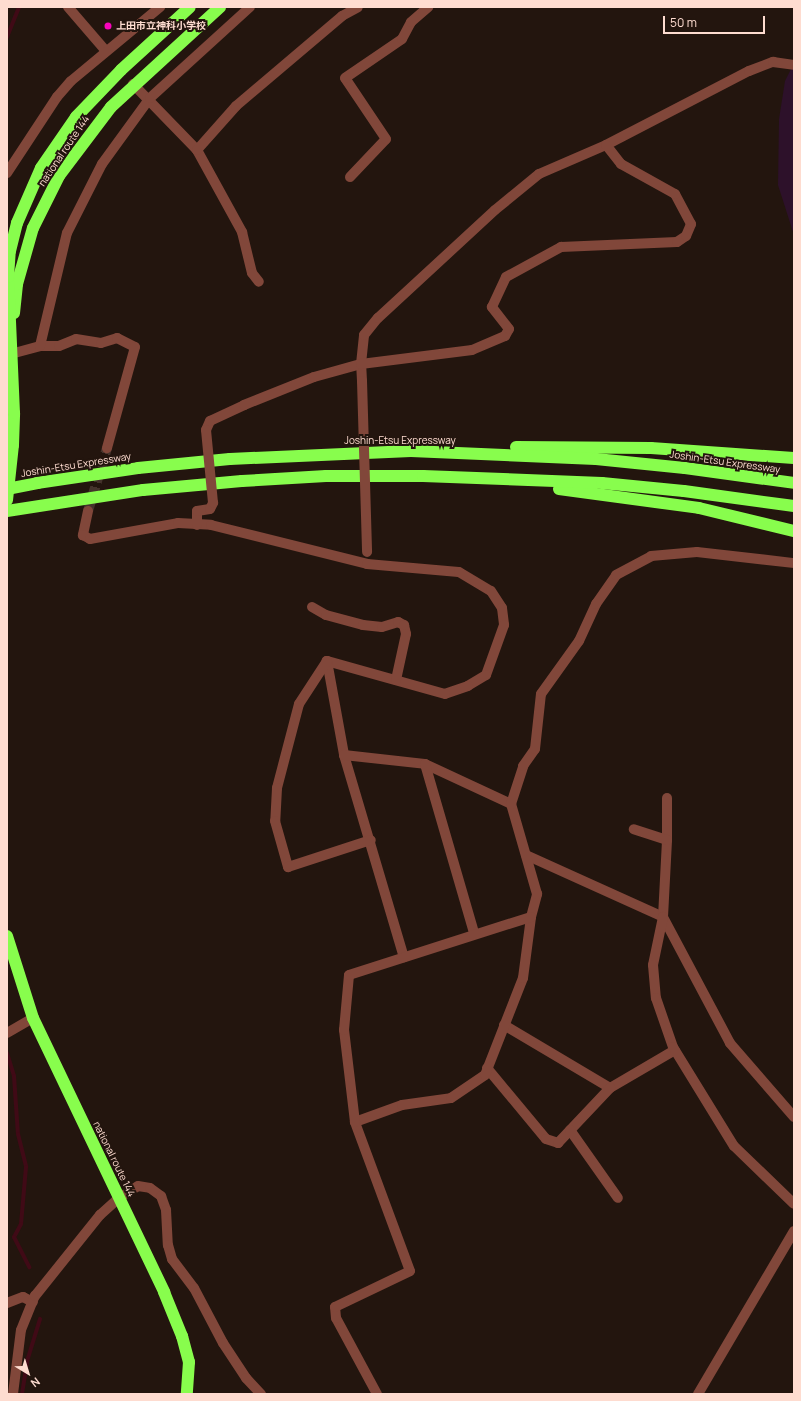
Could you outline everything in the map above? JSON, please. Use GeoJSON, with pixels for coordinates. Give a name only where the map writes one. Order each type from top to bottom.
{"type":"FeatureCollection","features":[{"type":"Feature","properties":{"kind":"highway","name":"national route 144"},"geometry":{"type":"LineString","coordinates":[[7,500],[13,445],[7,303],[10,251],[19,216],[41,168],[71,123],[95,95],[190,7]]}},
{"type":"Feature","properties":{"kind":"highway","name":"national route 144"},"geometry":{"type":"LineString","coordinates":[[9,355],[17,284],[33,228],[59,176],[75,152],[111,107],[134,84],[220,7]]}},
{"type":"Feature","properties":{"kind":"highway"},"geometry":{"type":"LineString","coordinates":[[411,451],[504,447],[644,448],[794,458]]}},
{"type":"Feature","properties":{"kind":"highway","name":"Joshin-Etsu Expressway"},"geometry":{"type":"LineString","coordinates":[[7,489],[138,468],[230,459],[411,451],[596,459],[685,468],[794,483]]}},
{"type":"Feature","properties":{"kind":"highway"},"geometry":{"type":"LineString","coordinates":[[326,476],[570,490],[699,508],[794,532]]}},
{"type":"Feature","properties":{"kind":"highway"},"geometry":{"type":"LineString","coordinates":[[7,511],[143,490],[326,476],[431,476],[587,482],[684,490],[794,506]]}},
{"type":"Feature","properties":{"kind":"highway","name":"national route 144"},"geometry":{"type":"LineString","coordinates":[[7,936],[33,1018],[119,1198],[182,1336],[189,1362],[188,1394]]}},
{"type":"Feature","properties":{"kind":"street"},"geometry":{"type":"LineString","coordinates":[[68,7],[106,51]]}},
{"type":"Feature","properties":{"kind":"street"},"geometry":{"type":"LineString","coordinates":[[7,173],[57,97],[106,51],[134,31],[160,7]]}},
{"type":"Feature","properties":{"kind":"street"},"geometry":{"type":"LineString","coordinates":[[40,346],[67,233],[102,164],[150,98],[250,7]]}},
{"type":"Feature","properties":{"kind":"street"},"geometry":{"type":"LineString","coordinates":[[198,150],[236,106],[342,16],[358,7]]}},
{"type":"Feature","properties":{"kind":"street"},"geometry":{"type":"LineString","coordinates":[[350,177],[386,139],[345,78],[402,39],[411,22],[428,7]]}},
{"type":"Feature","properties":{"kind":"street"},"geometry":{"type":"LineString","coordinates":[[367,564],[362,381],[360,364],[364,335],[378,318],[494,210],[539,174],[606,145],[749,71],[773,62],[794,65]]}},
{"type":"Feature","properties":{"kind":"street"},"geometry":{"type":"LineString","coordinates":[[134,84],[150,98],[178,132],[198,150],[242,232],[252,273],[259,282]]}},
{"type":"Feature","properties":{"kind":"street"},"geometry":{"type":"LineString","coordinates":[[197,525],[197,511],[210,509],[213,503],[206,430],[210,421],[244,405],[314,377],[360,364],[472,350],[505,336],[509,329],[492,307],[506,277],[561,247],[677,242],[686,236],[691,224],[675,194],[621,164],[606,145]]}},
{"type":"Feature","properties":{"kind":"street"},"geometry":{"type":"LineString","coordinates":[[9,355],[40,346],[59,346],[76,339],[101,343],[117,338],[135,347],[107,448]]}},
{"type":"Feature","properties":{"kind":"street"},"geometry":{"type":"LineString","coordinates":[[88,511],[83,535],[90,539],[178,523],[211,525],[367,564],[459,572],[491,591],[502,608],[504,625],[486,675],[468,686],[445,694],[327,661]]}},
{"type":"Feature","properties":{"kind":"street"},"geometry":{"type":"LineString","coordinates":[[355,1122],[402,1105],[451,1098],[485,1075],[523,978],[531,917],[537,894],[511,804],[523,766],[535,749],[542,694],[579,641],[596,604],[616,575],[651,556],[697,552],[794,563]]}},
{"type":"Feature","properties":{"kind":"street"},"geometry":{"type":"LineString","coordinates":[[312,607],[326,615],[363,625],[382,627],[398,622],[404,625],[406,634],[396,680]]}},
{"type":"Feature","properties":{"kind":"street"},"geometry":{"type":"LineString","coordinates":[[327,661],[344,755],[371,840],[404,957]]}},
{"type":"Feature","properties":{"kind":"street"},"geometry":{"type":"LineString","coordinates":[[327,661],[298,704],[277,788],[275,821],[288,867],[371,840]]}},
{"type":"Feature","properties":{"kind":"street"},"geometry":{"type":"LineString","coordinates":[[344,755],[425,764],[511,804]]}},
{"type":"Feature","properties":{"kind":"street"},"geometry":{"type":"LineString","coordinates":[[425,764],[474,933]]}},
{"type":"Feature","properties":{"kind":"street"},"geometry":{"type":"LineString","coordinates":[[667,798],[667,840],[663,917],[654,965],[656,998],[675,1050],[734,1146],[794,1204]]}},
{"type":"Feature","properties":{"kind":"street"},"geometry":{"type":"LineString","coordinates":[[634,829],[667,840]]}},
{"type":"Feature","properties":{"kind":"street"},"geometry":{"type":"LineString","coordinates":[[526,855],[663,917],[730,1043],[794,1118]]}},
{"type":"Feature","properties":{"kind":"street"},"geometry":{"type":"LineString","coordinates":[[378,1394],[336,1318],[335,1307],[410,1271],[355,1122],[344,1030],[349,975],[474,933],[531,917]]}},
{"type":"Feature","properties":{"kind":"street"},"geometry":{"type":"LineString","coordinates":[[7,1032],[33,1018]]}},
{"type":"Feature","properties":{"kind":"street"},"geometry":{"type":"LineString","coordinates":[[504,1025],[610,1088]]}},
{"type":"Feature","properties":{"kind":"street"},"geometry":{"type":"LineString","coordinates":[[488,1068],[546,1139],[558,1143],[610,1088],[675,1050]]}},
{"type":"Feature","properties":{"kind":"street"},"geometry":{"type":"LineString","coordinates":[[570,1130],[618,1198]]}},
{"type":"Feature","properties":{"kind":"street"},"geometry":{"type":"LineString","coordinates":[[13,1394],[21,1330],[32,1302],[78,1239],[119,1198],[138,1186],[150,1188],[161,1196],[166,1210],[168,1245],[172,1260],[194,1288],[223,1343],[246,1378],[261,1394]]}},
{"type":"Feature","properties":{"kind":"street"},"geometry":{"type":"LineString","coordinates":[[698,1394],[794,1231]]}},
{"type":"Feature","properties":{"kind":"street"},"geometry":{"type":"LineString","coordinates":[[7,1303],[23,1297],[32,1302]]}},
{"type":"Feature","properties":{"kind":"shaded area"},"geometry":{"type":"Polygon","coordinates":[[[794,63],[794,235],[778,185],[779,119],[785,81],[794,63]]]}},
{"type":"Feature","properties":{"kind":"waterway"},"geometry":{"type":"LineString","coordinates":[[7,37],[19,7]]}},
{"type":"Feature","properties":{"kind":"waterway"},"geometry":{"type":"LineString","coordinates":[[7,1053],[14,1076],[18,1134],[26,1167],[21,1224],[14,1237],[29,1267]]}},
{"type":"Feature","properties":{"kind":"waterway"},"geometry":{"type":"LineString","coordinates":[[22,1394],[28,1358],[40,1319]]}},
{"type":"Feature","properties":{"kind":"tunnel"},"geometry":{"type":"LineString","coordinates":[[88,511],[107,448]]}},
{"type":"Feature","properties":{"kind":"place","name":"上田市立神科小学校"},"geometry":{"type":"Point","coordinates":[108,26]}}]}
